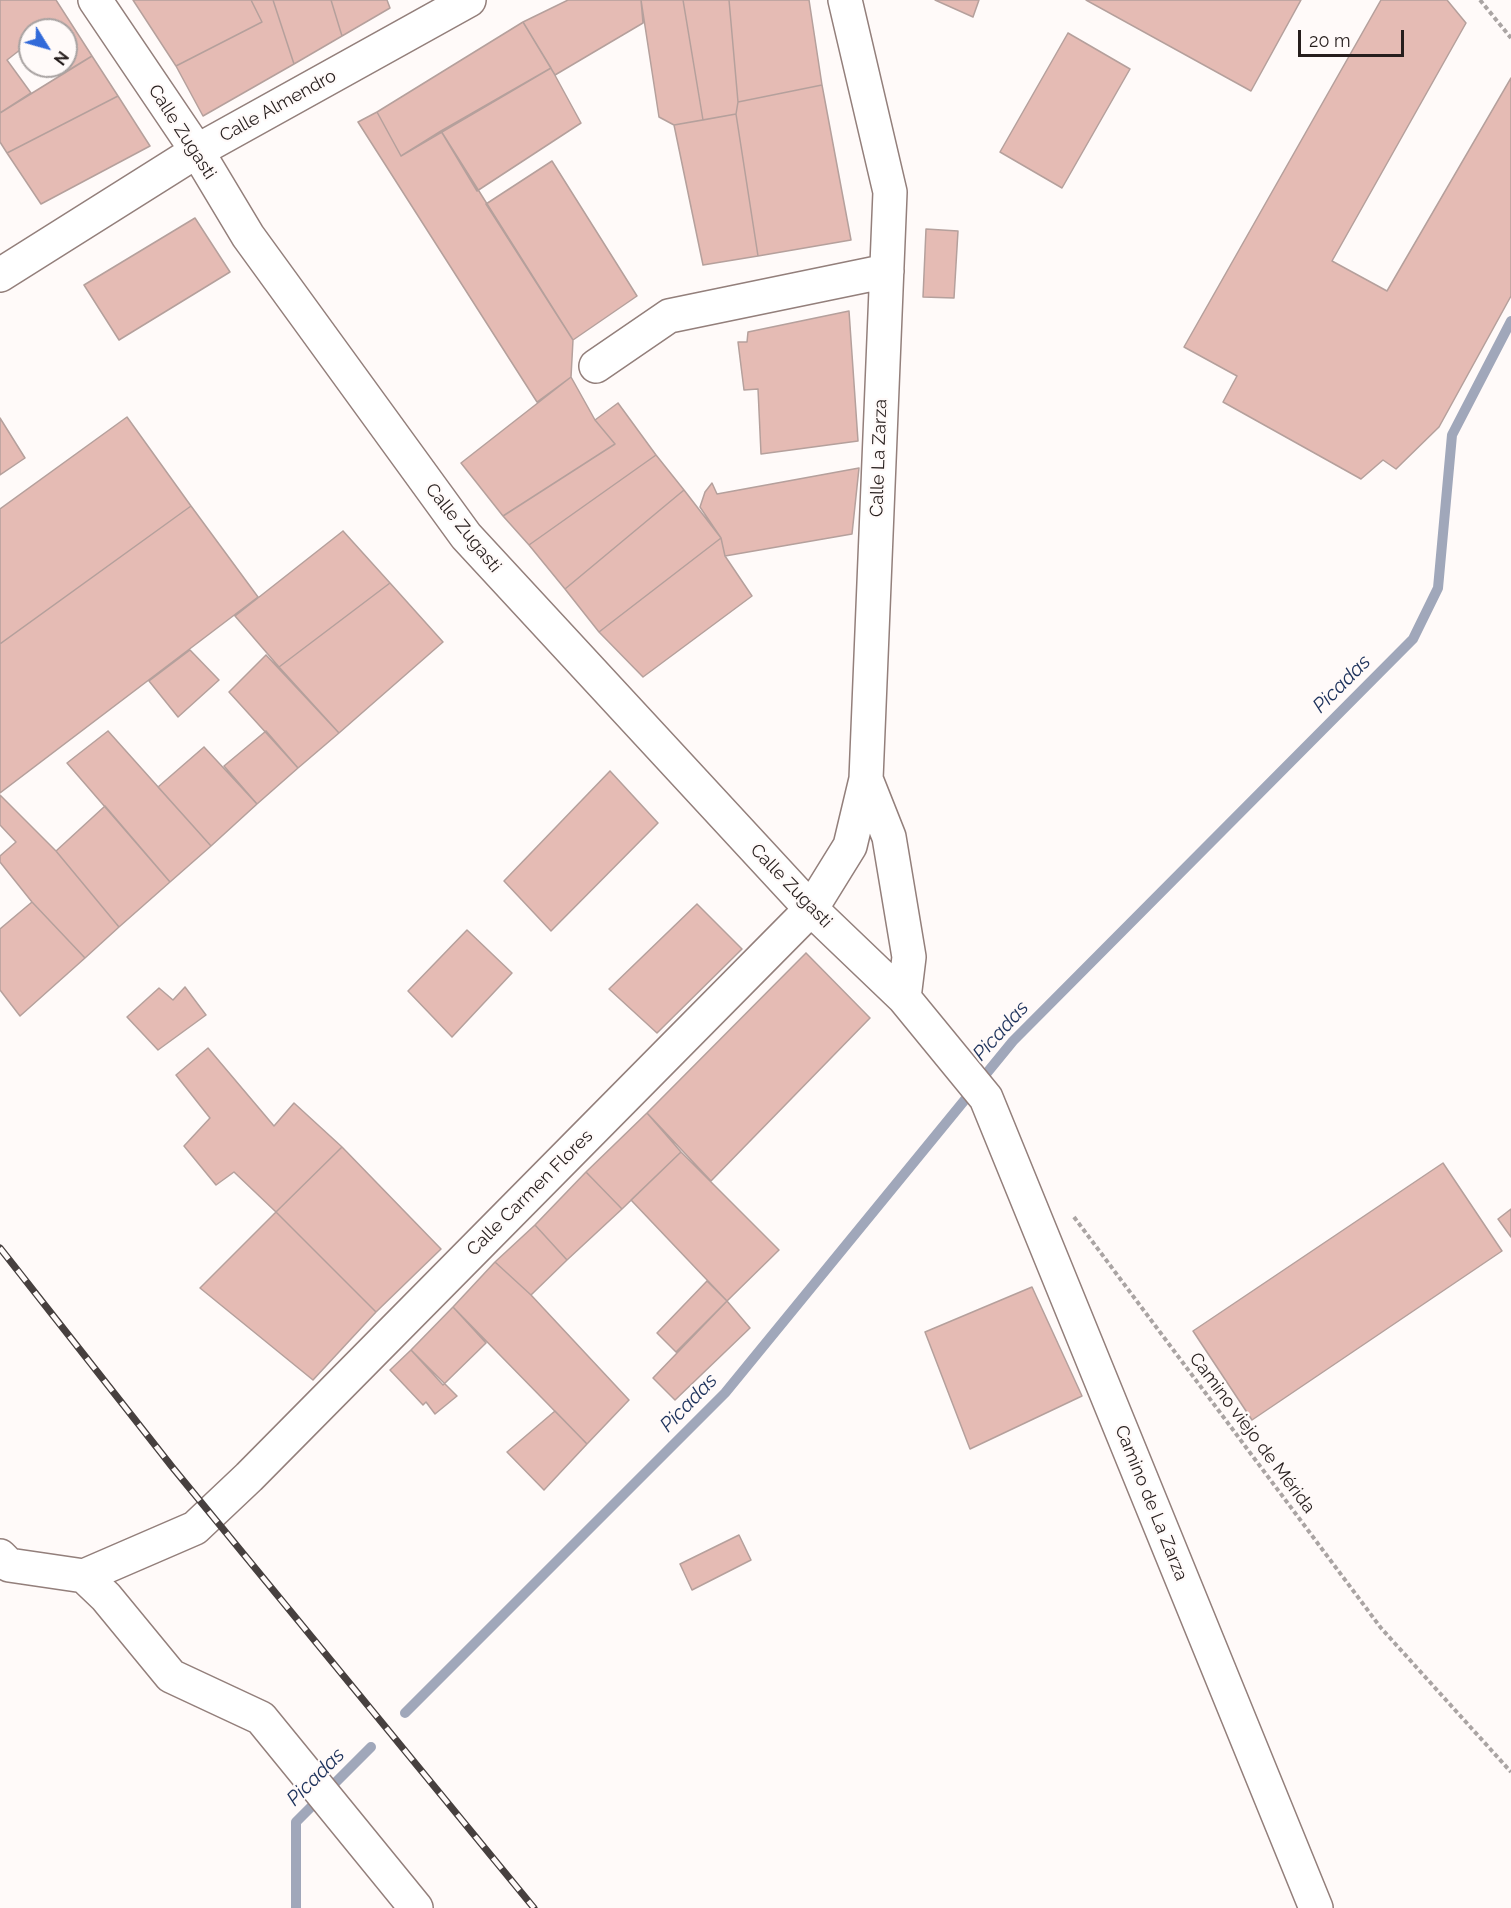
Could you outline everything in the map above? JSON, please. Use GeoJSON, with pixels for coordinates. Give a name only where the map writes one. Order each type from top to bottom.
{"type":"FeatureCollection","features":[{"type":"Feature","properties":{"kind":"street","name":"Calle Zugasti"},"geometry":{"type":"LineString","coordinates":[[95,0],[197,151],[248,236],[466,536],[811,909],[904,998],[986,1098]]}},
{"type":"Feature","properties":{"kind":"street","name":"Calle Almendro"},"geometry":{"type":"LineString","coordinates":[[0,275],[197,151],[469,0]]}},
{"type":"Feature","properties":{"kind":"street","name":"Calle La Zarza"},"geometry":{"type":"LineString","coordinates":[[811,909],[850,846],[866,779],[890,192],[844,0]]}},
{"type":"Feature","properties":{"kind":"street"},"geometry":{"type":"LineString","coordinates":[[596,366],[669,316],[887,271]]}},
{"type":"Feature","properties":{"kind":"street"},"geometry":{"type":"LineString","coordinates":[[866,779],[890,837],[909,957],[904,998]]}},
{"type":"Feature","properties":{"kind":"street","name":"Calle Carmen Flores"},"geometry":{"type":"LineString","coordinates":[[84,1576],[195,1528],[249,1477],[811,909]]}},
{"type":"Feature","properties":{"kind":"street","name":"Camino de La Zarza"},"geometry":{"type":"LineString","coordinates":[[986,1098],[1316,1908]]}},
{"type":"Feature","properties":{"kind":"street"},"geometry":{"type":"LineString","coordinates":[[0,1556],[9,1565],[84,1576],[106,1597],[171,1677],[261,1718],[416,1908]]}},
{"type":"Feature","properties":{"kind":"path"},"geometry":{"type":"LineString","coordinates":[[1480,0],[1511,38]]}},
{"type":"Feature","properties":{"kind":"path","name":"Camino viejo de Mérida"},"geometry":{"type":"LineString","coordinates":[[1070,1212],[1381,1628],[1511,1772]]}},
{"type":"Feature","properties":{"kind":"building"},"geometry":{"type":"Polygon","coordinates":[[[0,0],[56,0],[68,18],[18,18],[18,51],[7,60],[31,93],[0,113],[0,0]]]}},
{"type":"Feature","properties":{"kind":"building"},"geometry":{"type":"Polygon","coordinates":[[[133,0],[251,0],[262,22],[176,66],[133,0]]]}},
{"type":"Feature","properties":{"kind":"building"},"geometry":{"type":"Polygon","coordinates":[[[251,0],[273,0],[294,64],[203,116],[176,66],[262,22],[251,0]]]}},
{"type":"Feature","properties":{"kind":"building"},"geometry":{"type":"Polygon","coordinates":[[[273,0],[331,0],[342,36],[294,64],[273,0]]]}},
{"type":"Feature","properties":{"kind":"building"},"geometry":{"type":"Polygon","coordinates":[[[331,0],[387,0],[390,8],[342,36],[331,0]]]}},
{"type":"Feature","properties":{"kind":"building"},"geometry":{"type":"Polygon","coordinates":[[[568,0],[641,0],[643,23],[555,75],[523,22],[568,0]]]}},
{"type":"Feature","properties":{"kind":"building"},"geometry":{"type":"Polygon","coordinates":[[[641,0],[683,0],[703,120],[674,125],[659,117],[641,0]]]}},
{"type":"Feature","properties":{"kind":"building"},"geometry":{"type":"Polygon","coordinates":[[[683,0],[729,0],[738,102],[736,114],[703,120],[683,0]]]}},
{"type":"Feature","properties":{"kind":"building"},"geometry":{"type":"Polygon","coordinates":[[[729,0],[809,0],[822,85],[738,102],[729,0]]]}},
{"type":"Feature","properties":{"kind":"building"},"geometry":{"type":"Polygon","coordinates":[[[935,0],[979,0],[973,17],[935,0]]]}},
{"type":"Feature","properties":{"kind":"building"},"geometry":{"type":"Polygon","coordinates":[[[1086,0],[1301,0],[1251,91],[1086,0]]]}},
{"type":"Feature","properties":{"kind":"building"},"geometry":{"type":"Polygon","coordinates":[[[1381,0],[1447,0],[1466,23],[1332,261],[1387,291],[1511,78],[1511,296],[1439,427],[1396,469],[1383,460],[1361,479],[1223,402],[1237,376],[1184,347],[1381,0]]]}},
{"type":"Feature","properties":{"kind":"building"},"geometry":{"type":"Polygon","coordinates":[[[523,22],[551,68],[401,156],[377,112],[523,22]]]}},
{"type":"Feature","properties":{"kind":"building"},"geometry":{"type":"Polygon","coordinates":[[[1068,33],[1130,69],[1062,188],[1000,152],[1068,33]]]}},
{"type":"Feature","properties":{"kind":"building"},"geometry":{"type":"Polygon","coordinates":[[[78,34],[92,56],[78,64],[78,34]]]}},
{"type":"Feature","properties":{"kind":"building"},"geometry":{"type":"Polygon","coordinates":[[[92,56],[118,96],[7,153],[0,142],[0,113],[56,78],[78,78],[78,65],[92,56]]]}},
{"type":"Feature","properties":{"kind":"building"},"geometry":{"type":"Polygon","coordinates":[[[551,68],[581,123],[477,191],[441,131],[551,68]]]}},
{"type":"Feature","properties":{"kind":"building"},"geometry":{"type":"Polygon","coordinates":[[[822,85],[851,240],[758,256],[736,114],[738,102],[822,85]]]}},
{"type":"Feature","properties":{"kind":"building"},"geometry":{"type":"Polygon","coordinates":[[[118,96],[150,146],[41,204],[7,153],[118,96]]]}},
{"type":"Feature","properties":{"kind":"building"},"geometry":{"type":"Polygon","coordinates":[[[377,112],[401,156],[441,131],[573,340],[571,377],[537,402],[358,122],[377,112]]]}},
{"type":"Feature","properties":{"kind":"building"},"geometry":{"type":"Polygon","coordinates":[[[736,114],[758,256],[703,265],[674,125],[736,114]]]}},
{"type":"Feature","properties":{"kind":"building"},"geometry":{"type":"Polygon","coordinates":[[[552,161],[637,296],[573,340],[486,204],[552,161]]]}},
{"type":"Feature","properties":{"kind":"building"},"geometry":{"type":"Polygon","coordinates":[[[195,218],[230,272],[119,340],[84,285],[195,218]]]}},
{"type":"Feature","properties":{"kind":"building"},"geometry":{"type":"Polygon","coordinates":[[[926,229],[958,231],[954,298],[923,297],[926,229]]]}},
{"type":"Feature","properties":{"kind":"building"},"geometry":{"type":"Polygon","coordinates":[[[849,311],[858,441],[761,454],[758,389],[744,390],[738,342],[747,342],[748,332],[849,311]]]}},
{"type":"Feature","properties":{"kind":"building"},"geometry":{"type":"Polygon","coordinates":[[[571,377],[595,420],[615,444],[503,516],[461,463],[571,377]]]}},
{"type":"Feature","properties":{"kind":"building"},"geometry":{"type":"Polygon","coordinates":[[[618,403],[656,455],[529,545],[503,516],[615,444],[595,420],[618,403]]]}},
{"type":"Feature","properties":{"kind":"building"},"geometry":{"type":"Polygon","coordinates":[[[127,417],[191,506],[0,644],[0,509],[127,417]]]}},
{"type":"Feature","properties":{"kind":"building"},"geometry":{"type":"Polygon","coordinates":[[[0,418],[25,458],[0,475],[0,418]]]}},
{"type":"Feature","properties":{"kind":"building"},"geometry":{"type":"Polygon","coordinates":[[[656,455],[684,490],[565,589],[529,545],[656,455]]]}},
{"type":"Feature","properties":{"kind":"building"},"geometry":{"type":"Polygon","coordinates":[[[859,468],[852,534],[725,556],[721,538],[700,507],[705,492],[712,483],[717,494],[859,468]]]}},
{"type":"Feature","properties":{"kind":"building"},"geometry":{"type":"Polygon","coordinates":[[[684,490],[721,538],[599,632],[565,589],[684,490]]]}},
{"type":"Feature","properties":{"kind":"building"},"geometry":{"type":"Polygon","coordinates":[[[191,506],[258,597],[0,793],[0,644],[191,506]]]}},
{"type":"Feature","properties":{"kind":"building"},"geometry":{"type":"Polygon","coordinates":[[[343,531],[390,583],[279,667],[235,616],[343,531]]]}},
{"type":"Feature","properties":{"kind":"building"},"geometry":{"type":"Polygon","coordinates":[[[721,538],[725,556],[752,596],[643,677],[599,632],[721,538]]]}},
{"type":"Feature","properties":{"kind":"building"},"geometry":{"type":"Polygon","coordinates":[[[390,583],[443,642],[339,733],[279,667],[390,583]]]}},
{"type":"Feature","properties":{"kind":"building"},"geometry":{"type":"Polygon","coordinates":[[[190,650],[219,680],[178,717],[149,681],[190,650]]]}},
{"type":"Feature","properties":{"kind":"building"},"geometry":{"type":"Polygon","coordinates":[[[266,655],[339,733],[298,768],[229,692],[266,655]]]}},
{"type":"Feature","properties":{"kind":"building"},"geometry":{"type":"Polygon","coordinates":[[[108,731],[211,846],[170,882],[67,763],[108,731]]]}},
{"type":"Feature","properties":{"kind":"building"},"geometry":{"type":"Polygon","coordinates":[[[266,731],[298,768],[257,804],[224,766],[266,731]]]}},
{"type":"Feature","properties":{"kind":"building"},"geometry":{"type":"Polygon","coordinates":[[[204,747],[257,804],[211,846],[158,787],[204,747]]]}},
{"type":"Feature","properties":{"kind":"building"},"geometry":{"type":"Polygon","coordinates":[[[610,771],[658,823],[551,931],[504,881],[610,771]]]}},
{"type":"Feature","properties":{"kind":"building"},"geometry":{"type":"Polygon","coordinates":[[[0,795],[56,851],[119,927],[85,958],[32,902],[0,862],[0,856],[16,842],[0,825],[0,795]]]}},
{"type":"Feature","properties":{"kind":"building"},"geometry":{"type":"Polygon","coordinates":[[[105,806],[170,882],[119,927],[56,851],[105,806]]]}},
{"type":"Feature","properties":{"kind":"building"},"geometry":{"type":"Polygon","coordinates":[[[32,902],[85,958],[20,1016],[0,990],[0,929],[32,902]]]}},
{"type":"Feature","properties":{"kind":"building"},"geometry":{"type":"Polygon","coordinates":[[[697,904],[742,949],[657,1033],[609,989],[697,904]]]}},
{"type":"Feature","properties":{"kind":"building"},"geometry":{"type":"Polygon","coordinates":[[[467,930],[512,973],[452,1037],[408,991],[467,930]]]}},
{"type":"Feature","properties":{"kind":"building"},"geometry":{"type":"Polygon","coordinates":[[[806,953],[870,1018],[711,1181],[647,1113],[806,953]]]}},
{"type":"Feature","properties":{"kind":"building"},"geometry":{"type":"Polygon","coordinates":[[[185,987],[206,1015],[158,1050],[127,1017],[159,988],[173,1000],[185,987]]]}},
{"type":"Feature","properties":{"kind":"building"},"geometry":{"type":"Polygon","coordinates":[[[208,1048],[274,1126],[294,1103],[342,1147],[276,1212],[234,1172],[216,1185],[184,1146],[210,1118],[176,1075],[208,1048]]]}},
{"type":"Feature","properties":{"kind":"building"},"geometry":{"type":"Polygon","coordinates":[[[647,1113],[681,1152],[622,1209],[586,1172],[647,1113]]]}},
{"type":"Feature","properties":{"kind":"building"},"geometry":{"type":"Polygon","coordinates":[[[342,1147],[441,1249],[376,1312],[276,1212],[342,1147]]]}},
{"type":"Feature","properties":{"kind":"building"},"geometry":{"type":"Polygon","coordinates":[[[681,1152],[779,1250],[727,1301],[631,1200],[681,1152]]]}},
{"type":"Feature","properties":{"kind":"building"},"geometry":{"type":"Polygon","coordinates":[[[1443,1163],[1502,1251],[1252,1420],[1193,1331],[1443,1163]]]}},
{"type":"Feature","properties":{"kind":"building"},"geometry":{"type":"Polygon","coordinates":[[[586,1172],[622,1209],[567,1260],[535,1225],[586,1172]]]}},
{"type":"Feature","properties":{"kind":"building"},"geometry":{"type":"Polygon","coordinates":[[[1511,1209],[1511,1237],[1498,1219],[1511,1209]]]}},
{"type":"Feature","properties":{"kind":"building"},"geometry":{"type":"Polygon","coordinates":[[[276,1212],[376,1312],[313,1380],[200,1288],[276,1212]]]}},
{"type":"Feature","properties":{"kind":"building"},"geometry":{"type":"Polygon","coordinates":[[[535,1225],[567,1260],[531,1295],[495,1262],[535,1225]]]}},
{"type":"Feature","properties":{"kind":"building"},"geometry":{"type":"Polygon","coordinates":[[[495,1262],[531,1295],[629,1400],[587,1444],[453,1307],[495,1262]]]}},
{"type":"Feature","properties":{"kind":"building"},"geometry":{"type":"Polygon","coordinates":[[[707,1281],[727,1301],[676,1352],[657,1333],[707,1281]]]}},
{"type":"Feature","properties":{"kind":"building"},"geometry":{"type":"Polygon","coordinates":[[[1032,1287],[1082,1396],[970,1449],[925,1332],[1032,1287]]]}},
{"type":"Feature","properties":{"kind":"building"},"geometry":{"type":"Polygon","coordinates":[[[727,1301],[750,1328],[675,1400],[653,1378],[727,1301]]]}},
{"type":"Feature","properties":{"kind":"building"},"geometry":{"type":"Polygon","coordinates":[[[453,1307],[486,1343],[443,1385],[411,1350],[453,1307]]]}},
{"type":"Feature","properties":{"kind":"building"},"geometry":{"type":"Polygon","coordinates":[[[411,1350],[457,1396],[435,1414],[426,1402],[423,1405],[390,1370],[411,1350]]]}},
{"type":"Feature","properties":{"kind":"building"},"geometry":{"type":"Polygon","coordinates":[[[555,1411],[587,1444],[544,1490],[507,1452],[555,1411]]]}},
{"type":"Feature","properties":{"kind":"building"},"geometry":{"type":"Polygon","coordinates":[[[739,1535],[751,1560],[692,1590],[680,1564],[739,1535]]]}},
{"type":"Feature","properties":{"kind":"waterway","name":"Picadas"},"geometry":{"type":"LineString","coordinates":[[405,1713],[725,1393],[1013,1041],[1413,639],[1438,588],[1452,435],[1511,321]]}},
{"type":"Feature","properties":{"kind":"waterway","name":"Picadas"},"geometry":{"type":"LineString","coordinates":[[296,1908],[296,1822],[371,1747]]}},
{"type":"Feature","properties":{"kind":"railway"},"geometry":{"type":"LineString","coordinates":[[0,1248],[173,1468],[534,1908]]}}]}
